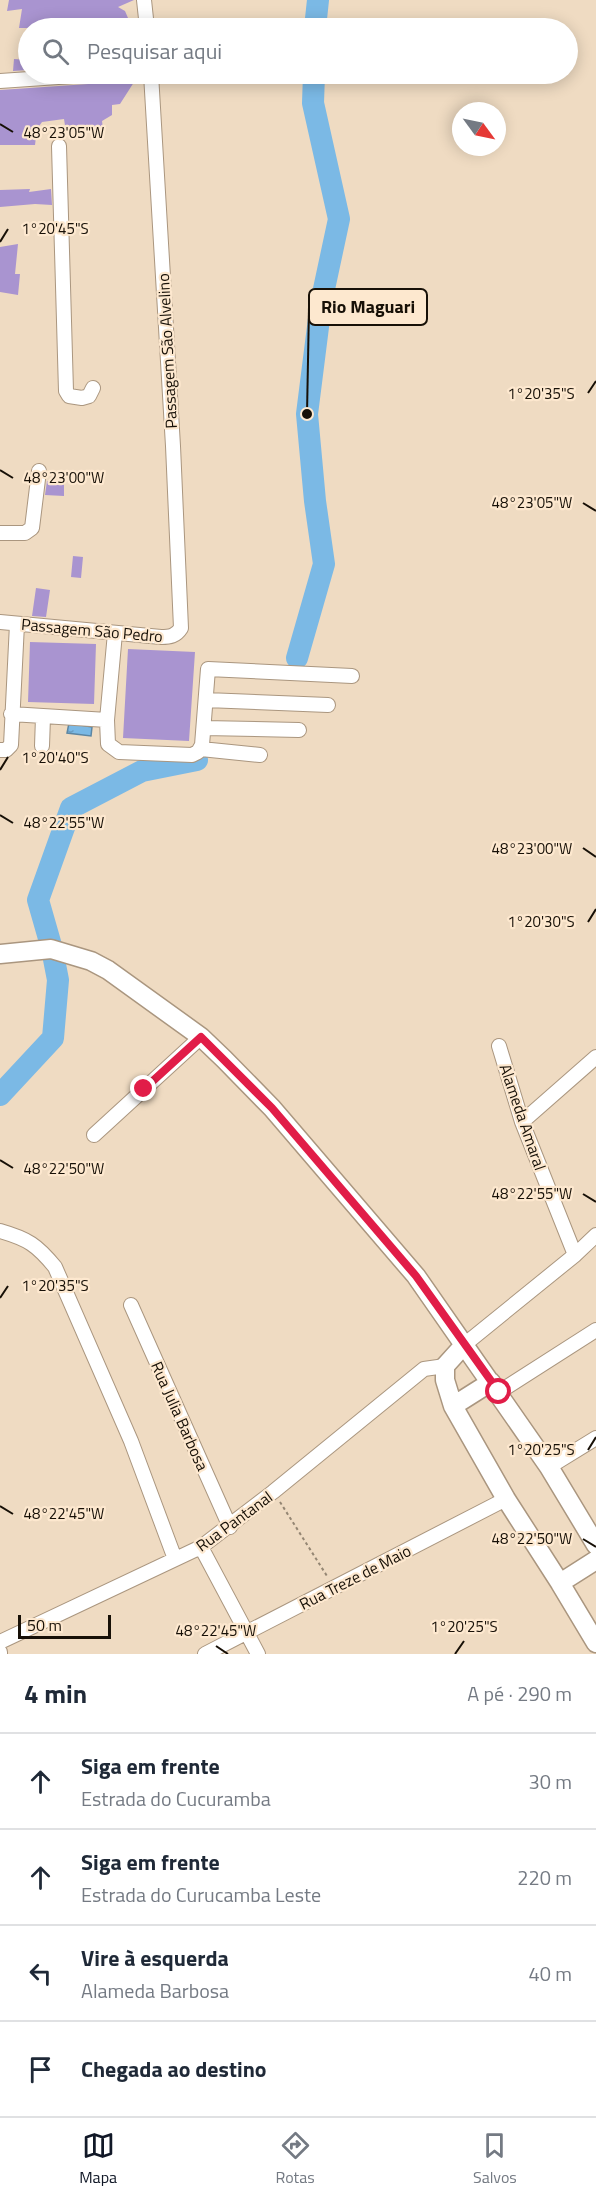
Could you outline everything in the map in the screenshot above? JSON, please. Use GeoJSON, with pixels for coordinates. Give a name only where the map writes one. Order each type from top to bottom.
{"type":"FeatureCollection","features":[{"type":"Feature","properties":{"kind":"main road"},"geometry":{"type":"LineString","coordinates":[[0,954],[56,950],[92,961],[201,1037],[272,1108],[409,1267],[549,1467],[596,1545]]}},
{"type":"Feature","properties":{"kind":"main road"},"geometry":{"type":"LineString","coordinates":[[464,1344],[445,1366],[445,1380],[453,1406],[506,1499],[596,1643]]}},
{"type":"Feature","properties":{"kind":"main road"},"geometry":{"type":"LineString","coordinates":[[453,1406],[495,1387]]}},
{"type":"Feature","properties":{"kind":"main road"},"geometry":{"type":"LineString","coordinates":[[560,1583],[596,1560]]}},
{"type":"Feature","properties":{"kind":"street"},"geometry":{"type":"LineString","coordinates":[[144,0],[146,18]]}},
{"type":"Feature","properties":{"kind":"street"},"geometry":{"type":"LineString","coordinates":[[0,81],[18,80]]}},
{"type":"Feature","properties":{"kind":"street","name":"Passagem São Alvelino"},"geometry":{"type":"LineString","coordinates":[[152,84],[173,446],[181,628]]}},
{"type":"Feature","properties":{"kind":"street"},"geometry":{"type":"LineString","coordinates":[[59,146],[66,392],[72,397],[82,398],[89,396],[93,388]]}},
{"type":"Feature","properties":{"kind":"street"},"geometry":{"type":"LineString","coordinates":[[0,533],[25,533],[32,528],[39,471]]}},
{"type":"Feature","properties":{"kind":"street","name":"Passagem São Pedro"},"geometry":{"type":"LineString","coordinates":[[0,622],[161,638],[171,637],[181,628]]}},
{"type":"Feature","properties":{"kind":"street"},"geometry":{"type":"LineString","coordinates":[[0,750],[6,750],[11,745],[17,624]]}},
{"type":"Feature","properties":{"kind":"street"},"geometry":{"type":"LineString","coordinates":[[115,633],[107,720],[108,744],[116,751],[192,755],[201,749],[260,756]]}},
{"type":"Feature","properties":{"kind":"street"},"geometry":{"type":"LineString","coordinates":[[201,749],[208,669],[352,676]]}},
{"type":"Feature","properties":{"kind":"street"},"geometry":{"type":"LineString","coordinates":[[206,700],[328,705]]}},
{"type":"Feature","properties":{"kind":"street"},"geometry":{"type":"LineString","coordinates":[[11,714],[107,720]]}},
{"type":"Feature","properties":{"kind":"street"},"geometry":{"type":"LineString","coordinates":[[42,746],[43,717]]}},
{"type":"Feature","properties":{"kind":"street"},"geometry":{"type":"LineString","coordinates":[[204,728],[299,730]]}},
{"type":"Feature","properties":{"kind":"street"},"geometry":{"type":"LineString","coordinates":[[94,1135],[201,1037]]}},
{"type":"Feature","properties":{"kind":"street","name":"Alameda Amaral"},"geometry":{"type":"LineString","coordinates":[[499,1046],[522,1122],[575,1254]]}},
{"type":"Feature","properties":{"kind":"street"},"geometry":{"type":"LineString","coordinates":[[522,1122],[596,1057]]}},
{"type":"Feature","properties":{"kind":"street"},"geometry":{"type":"LineString","coordinates":[[0,1231],[21,1237],[40,1249],[55,1267],[131,1441],[175,1559]]}},
{"type":"Feature","properties":{"kind":"street"},"geometry":{"type":"LineString","coordinates":[[464,1344],[596,1235]]}},
{"type":"Feature","properties":{"kind":"street","name":"Rua Julia Barbosa"},"geometry":{"type":"LineString","coordinates":[[130,1305],[230,1527]]}},
{"type":"Feature","properties":{"kind":"street"},"geometry":{"type":"LineString","coordinates":[[495,1387],[596,1330]]}},
{"type":"Feature","properties":{"kind":"street","name":"Rua Pantanal"},"geometry":{"type":"LineString","coordinates":[[0,1642],[201,1547],[230,1527],[424,1369],[445,1366]]}},
{"type":"Feature","properties":{"kind":"street"},"geometry":{"type":"LineString","coordinates":[[549,1467],[596,1438]]}},
{"type":"Feature","properties":{"kind":"street","name":"Rua Treze de Maio"},"geometry":{"type":"LineString","coordinates":[[205,1654],[506,1499]]}},
{"type":"Feature","properties":{"kind":"street"},"geometry":{"type":"LineString","coordinates":[[201,1547],[258,1654]]}},
{"type":"Feature","properties":{"kind":"path"},"geometry":{"type":"LineString","coordinates":[[273,1492],[335,1588]]}},
{"type":"Feature","properties":{"kind":"water"},"geometry":{"type":"Polygon","coordinates":[[[69,723],[92,727],[91,736],[67,733],[69,723]]]}},
{"type":"Feature","properties":{"kind":"building"},"geometry":{"type":"Polygon","coordinates":[[[9,0],[134,0],[118,7],[125,11],[128,18],[21,18],[22,9],[7,11],[9,0]]]}},
{"type":"Feature","properties":{"kind":"building"},"geometry":{"type":"Polygon","coordinates":[[[14,59],[18,59],[18,71],[13,71],[14,59]]]}},
{"type":"Feature","properties":{"kind":"building"},"geometry":{"type":"Polygon","coordinates":[[[88,84],[133,84],[120,104],[112,105],[112,115],[102,121],[103,129],[82,128],[82,130],[66,132],[64,119],[42,122],[37,129],[35,145],[0,145],[0,90],[88,84]]]}},
{"type":"Feature","properties":{"kind":"building"},"geometry":{"type":"Polygon","coordinates":[[[30,189],[29,192],[51,189],[52,205],[0,207],[0,190],[30,189]]]}},
{"type":"Feature","properties":{"kind":"building"},"geometry":{"type":"Polygon","coordinates":[[[18,244],[15,274],[20,274],[18,295],[0,292],[0,247],[18,244]]]}},
{"type":"Feature","properties":{"kind":"building"},"geometry":{"type":"Polygon","coordinates":[[[47,481],[64,482],[64,496],[45,495],[47,481]]]}},
{"type":"Feature","properties":{"kind":"building"},"geometry":{"type":"Polygon","coordinates":[[[73,556],[83,557],[81,578],[71,577],[73,556]]]}},
{"type":"Feature","properties":{"kind":"building"},"geometry":{"type":"Polygon","coordinates":[[[36,588],[50,590],[46,617],[32,616],[36,588]]]}},
{"type":"Feature","properties":{"kind":"building"},"geometry":{"type":"Polygon","coordinates":[[[30,642],[96,644],[94,704],[28,702],[30,642]]]}},
{"type":"Feature","properties":{"kind":"building"},"geometry":{"type":"Polygon","coordinates":[[[128,649],[195,652],[189,741],[123,738],[128,649]]]}},
{"type":"Feature","properties":{"kind":"waterway"},"geometry":{"type":"LineString","coordinates":[[316,18],[318,0]]}},
{"type":"Feature","properties":{"kind":"waterway"},"geometry":{"type":"LineString","coordinates":[[297,658],[324,564],[315,501],[307,414],[321,303],[339,219],[313,103],[314,84]]}},
{"type":"Feature","properties":{"kind":"waterway"},"geometry":{"type":"LineString","coordinates":[[0,1095],[53,1038],[58,980],[38,900],[71,808],[142,771],[197,760]]}},
{"type":"Feature","properties":{"kind":"place","name":"Rio Maguari"},"geometry":{"type":"Point","coordinates":[307,414]}},
{"type":"Feature","properties":{"kind":"route"},"geometry":{"type":"LineString","coordinates":[[144,1089],[201,1037],[272,1108],[416,1276],[499,1392]]}}]}
